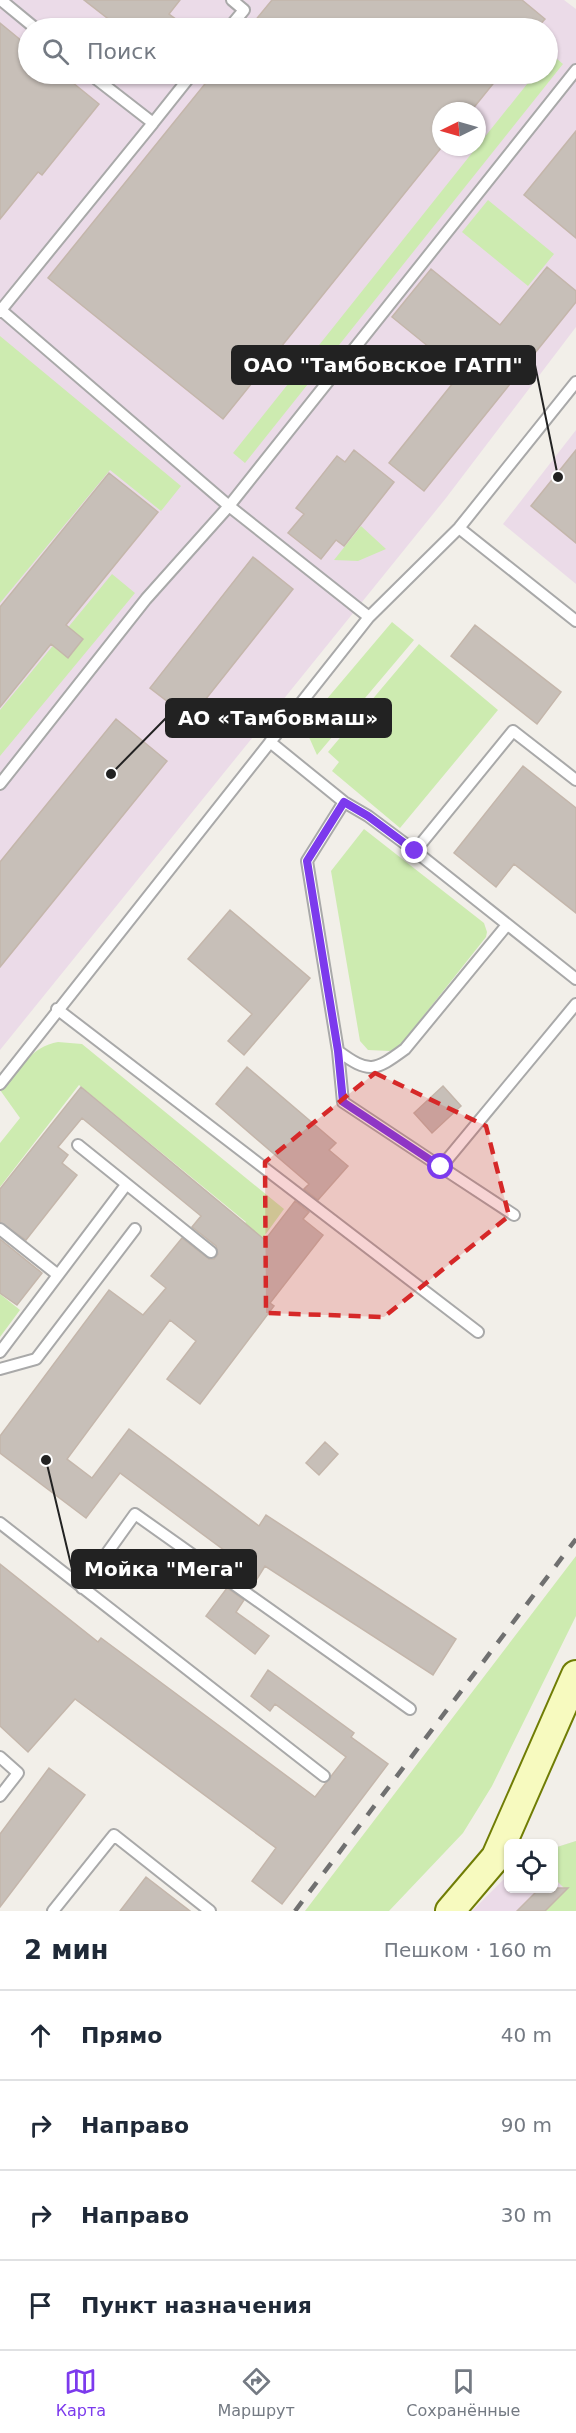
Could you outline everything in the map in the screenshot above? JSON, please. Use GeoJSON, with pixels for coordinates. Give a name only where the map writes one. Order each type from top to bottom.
{"type":"FeatureCollection","features":[{"type":"Feature","properties":{"kind":"main road"},"geometry":{"type":"LineString","coordinates":[[450,1911],[496,1857],[576,1675]]}},
{"type":"Feature","properties":{"kind":"lane"},"geometry":{"type":"LineString","coordinates":[[1,0],[24,18]]}},
{"type":"Feature","properties":{"kind":"lane"},"geometry":{"type":"LineString","coordinates":[[232,0],[244,10],[237,18]]}},
{"type":"Feature","properties":{"kind":"lane"},"geometry":{"type":"LineString","coordinates":[[0,784],[146,599],[230,506],[576,70]]}},
{"type":"Feature","properties":{"kind":"lane"},"geometry":{"type":"LineString","coordinates":[[103,84],[153,123]]}},
{"type":"Feature","properties":{"kind":"lane"},"geometry":{"type":"LineString","coordinates":[[184,84],[1,311],[230,506],[369,617]]}},
{"type":"Feature","properties":{"kind":"lane"},"geometry":{"type":"LineString","coordinates":[[0,1084],[369,617],[459,528],[576,382]]}},
{"type":"Feature","properties":{"kind":"lane"},"geometry":{"type":"LineString","coordinates":[[459,528],[576,621]]}},
{"type":"Feature","properties":{"kind":"lane"},"geometry":{"type":"LineString","coordinates":[[415,851],[513,731],[576,780]]}},
{"type":"Feature","properties":{"kind":"lane"},"geometry":{"type":"LineString","coordinates":[[270,742],[344,802],[368,816],[415,851],[576,980]]}},
{"type":"Feature","properties":{"kind":"lane"},"geometry":{"type":"LineString","coordinates":[[344,802],[307,861],[338,1051],[343,1102],[514,1215]]}},
{"type":"Feature","properties":{"kind":"lane"},"geometry":{"type":"LineString","coordinates":[[338,1051],[359,1066],[373,1067],[386,1063],[405,1049],[507,925]]}},
{"type":"Feature","properties":{"kind":"lane"},"geometry":{"type":"LineString","coordinates":[[441,1167],[576,1004]]}},
{"type":"Feature","properties":{"kind":"lane"},"geometry":{"type":"LineString","coordinates":[[57,1010],[478,1332]]}},
{"type":"Feature","properties":{"kind":"lane"},"geometry":{"type":"LineString","coordinates":[[78,1145],[211,1252]]}},
{"type":"Feature","properties":{"kind":"lane"},"geometry":{"type":"LineString","coordinates":[[0,1352],[126,1185]]}},
{"type":"Feature","properties":{"kind":"lane"},"geometry":{"type":"LineString","coordinates":[[0,1229],[58,1275]]}},
{"type":"Feature","properties":{"kind":"lane"},"geometry":{"type":"LineString","coordinates":[[0,1369],[36,1359],[135,1229]]}},
{"type":"Feature","properties":{"kind":"lane"},"geometry":{"type":"LineString","coordinates":[[82,1587],[135,1514],[410,1709]]}},
{"type":"Feature","properties":{"kind":"lane"},"geometry":{"type":"LineString","coordinates":[[0,1524],[324,1776]]}},
{"type":"Feature","properties":{"kind":"lane"},"geometry":{"type":"LineString","coordinates":[[0,1757],[18,1773],[0,1796]]}},
{"type":"Feature","properties":{"kind":"lane"},"geometry":{"type":"LineString","coordinates":[[53,1911],[114,1835],[210,1911]]}},
{"type":"Feature","properties":{"kind":"highlighted area"},"geometry":{"type":"Polygon","coordinates":[[[375,1073],[486,1126],[509,1216],[384,1317],[266,1313],[265,1162],[375,1073]]]}},
{"type":"Feature","properties":{"kind":"shaded area"},"geometry":{"type":"Polygon","coordinates":[[[0,0],[564,0],[576,9],[576,327],[446,498],[0,1050],[0,0]]]}},
{"type":"Feature","properties":{"kind":"shaded area"},"geometry":{"type":"Polygon","coordinates":[[[576,430],[576,584],[503,524],[576,430]]]}},
{"type":"Feature","properties":{"kind":"shaded area"},"geometry":{"type":"Polygon","coordinates":[[[576,1841],[576,1911],[472,1911],[504,1879],[504,1893],[558,1893],[558,1847],[576,1841]]]}},
{"type":"Feature","properties":{"kind":"green space"},"geometry":{"type":"Polygon","coordinates":[[[558,60],[563,64],[558,70],[558,60]]]}},
{"type":"Feature","properties":{"kind":"green space"},"geometry":{"type":"Polygon","coordinates":[[[527,84],[547,84],[245,463],[233,453],[470,156],[486,156],[486,135],[527,84]]]}},
{"type":"Feature","properties":{"kind":"green space"},"geometry":{"type":"Polygon","coordinates":[[[488,200],[554,254],[528,286],[462,232],[488,200]]]}},
{"type":"Feature","properties":{"kind":"green space"},"geometry":{"type":"Polygon","coordinates":[[[0,336],[181,486],[161,511],[110,470],[0,603],[0,336]]]}},
{"type":"Feature","properties":{"kind":"green space"},"geometry":{"type":"Polygon","coordinates":[[[361,526],[386,549],[358,561],[334,560],[361,526]]]}},
{"type":"Feature","properties":{"kind":"green space"},"geometry":{"type":"Polygon","coordinates":[[[112,574],[135,593],[0,756],[0,710],[112,574]]]}},
{"type":"Feature","properties":{"kind":"green space"},"geometry":{"type":"Polygon","coordinates":[[[392,622],[414,640],[317,755],[304,726],[392,622]]]}},
{"type":"Feature","properties":{"kind":"green space"},"geometry":{"type":"Polygon","coordinates":[[[419,644],[498,710],[400,828],[332,771],[339,762],[328,752],[419,644]]]}},
{"type":"Feature","properties":{"kind":"green space"},"geometry":{"type":"Polygon","coordinates":[[[364,829],[484,923],[487,932],[486,937],[398,1048],[390,1051],[368,1050],[360,1041],[331,871],[364,829]]]}},
{"type":"Feature","properties":{"kind":"green space"},"geometry":{"type":"Polygon","coordinates":[[[58,1042],[82,1044],[284,1209],[231,1282],[211,1266],[246,1222],[79,1085],[0,1187],[0,1143],[20,1118],[0,1090],[33,1054],[49,1044],[58,1042]]]}},
{"type":"Feature","properties":{"kind":"green space"},"geometry":{"type":"Polygon","coordinates":[[[0,1294],[20,1310],[0,1337],[0,1294]]]}},
{"type":"Feature","properties":{"kind":"green space"},"geometry":{"type":"Polygon","coordinates":[[[576,1556],[576,1616],[492,1786],[463,1833],[389,1911],[305,1911],[576,1556]]]}},
{"type":"Feature","properties":{"kind":"green space"},"geometry":{"type":"Polygon","coordinates":[[[576,1841],[576,1911],[545,1911],[566,1890],[558,1882],[558,1847],[576,1841]]]}},
{"type":"Feature","properties":{"kind":"building"},"geometry":{"type":"Polygon","coordinates":[[[84,0],[180,0],[169,14],[174,18],[107,18],[84,0]]]}},
{"type":"Feature","properties":{"kind":"building"},"geometry":{"type":"Polygon","coordinates":[[[272,0],[522,0],[544,18],[257,18],[272,0]]]}},
{"type":"Feature","properties":{"kind":"building"},"geometry":{"type":"Polygon","coordinates":[[[0,23],[18,38],[18,84],[74,84],[99,104],[42,175],[38,172],[0,219],[0,23]]]}},
{"type":"Feature","properties":{"kind":"building"},"geometry":{"type":"Polygon","coordinates":[[[205,84],[493,84],[478,102],[432,102],[432,156],[435,156],[223,419],[48,278],[205,84]]]}},
{"type":"Feature","properties":{"kind":"building"},"geometry":{"type":"Polygon","coordinates":[[[576,131],[576,238],[524,195],[576,131]]]}},
{"type":"Feature","properties":{"kind":"building"},"geometry":{"type":"Polygon","coordinates":[[[547,267],[576,291],[576,302],[424,491],[389,463],[461,373],[392,317],[431,269],[500,325],[547,267]]]}},
{"type":"Feature","properties":{"kind":"building"},"geometry":{"type":"Polygon","coordinates":[[[354,450],[394,482],[344,546],[336,540],[321,559],[288,533],[304,514],[296,508],[337,456],[345,462],[354,450]]]}},
{"type":"Feature","properties":{"kind":"building"},"geometry":{"type":"Polygon","coordinates":[[[576,450],[576,543],[531,506],[576,450]]]}},
{"type":"Feature","properties":{"kind":"building"},"geometry":{"type":"Polygon","coordinates":[[[109,473],[158,512],[66,625],[83,639],[68,658],[51,644],[0,707],[0,607],[109,473]]]}},
{"type":"Feature","properties":{"kind":"building"},"geometry":{"type":"Polygon","coordinates":[[[253,557],[293,589],[190,719],[150,688],[253,557]]]}},
{"type":"Feature","properties":{"kind":"building"},"geometry":{"type":"Polygon","coordinates":[[[475,625],[561,692],[537,724],[451,656],[475,625]]]}},
{"type":"Feature","properties":{"kind":"building"},"geometry":{"type":"Polygon","coordinates":[[[116,719],[167,761],[0,967],[0,862],[116,719]]]}},
{"type":"Feature","properties":{"kind":"building"},"geometry":{"type":"Polygon","coordinates":[[[523,766],[576,808],[576,913],[514,864],[496,887],[454,853],[523,766]]]}},
{"type":"Feature","properties":{"kind":"building"},"geometry":{"type":"Polygon","coordinates":[[[230,910],[310,978],[244,1055],[228,1041],[252,1014],[188,959],[230,910]]]}},
{"type":"Feature","properties":{"kind":"building"},"geometry":{"type":"Polygon","coordinates":[[[247,1067],[336,1143],[329,1150],[348,1166],[318,1200],[304,1189],[309,1184],[216,1104],[247,1067]]]}},
{"type":"Feature","properties":{"kind":"building"},"geometry":{"type":"Polygon","coordinates":[[[443,1086],[461,1106],[432,1133],[414,1113],[443,1086]]]}},
{"type":"Feature","properties":{"kind":"building"},"geometry":{"type":"Polygon","coordinates":[[[81,1087],[265,1240],[295,1201],[309,1212],[303,1219],[323,1235],[270,1303],[274,1306],[200,1404],[167,1379],[196,1341],[170,1320],[67,1459],[92,1478],[129,1429],[259,1526],[266,1515],[456,1639],[433,1675],[265,1566],[252,1587],[233,1572],[240,1562],[120,1473],[86,1518],[0,1453],[0,1436],[109,1290],[143,1315],[166,1288],[151,1276],[182,1238],[209,1259],[214,1259],[218,1254],[216,1246],[192,1227],[201,1216],[82,1118],[58,1147],[68,1155],[62,1163],[77,1175],[26,1240],[0,1222],[0,1189],[81,1087]]]}},
{"type":"Feature","properties":{"kind":"building"},"geometry":{"type":"Polygon","coordinates":[[[0,1239],[42,1273],[17,1305],[0,1293],[0,1239]]]}},
{"type":"Feature","properties":{"kind":"building"},"geometry":{"type":"Polygon","coordinates":[[[325,1442],[338,1454],[319,1475],[306,1463],[325,1442]]]}},
{"type":"Feature","properties":{"kind":"building"},"geometry":{"type":"Polygon","coordinates":[[[0,1564],[98,1642],[101,1638],[315,1797],[346,1757],[275,1704],[270,1711],[251,1696],[268,1670],[354,1733],[351,1737],[388,1764],[282,1904],[252,1881],[276,1848],[75,1699],[28,1752],[0,1726],[0,1564]]]}},
{"type":"Feature","properties":{"kind":"building"},"geometry":{"type":"Polygon","coordinates":[[[227,1588],[244,1600],[236,1612],[269,1636],[255,1654],[206,1616],[227,1588]]]}},
{"type":"Feature","properties":{"kind":"building"},"geometry":{"type":"Polygon","coordinates":[[[49,1768],[85,1795],[0,1907],[0,1834],[49,1768]]]}},
{"type":"Feature","properties":{"kind":"building"},"geometry":{"type":"Polygon","coordinates":[[[146,1877],[190,1911],[120,1911],[146,1877]]]}},
{"type":"Feature","properties":{"kind":"building"},"geometry":{"type":"Polygon","coordinates":[[[558,1888],[568,1888],[545,1911],[517,1911],[535,1893],[558,1893],[558,1888]]]}},
{"type":"Feature","properties":{"kind":"railway"},"geometry":{"type":"LineString","coordinates":[[295,1911],[576,1539]]}},
{"type":"Feature","properties":{"kind":"place","name":"ОАО \"Тамбовское ГАТП\""},"geometry":{"type":"Point","coordinates":[558,477]}},
{"type":"Feature","properties":{"kind":"place","name":"АО «Тамбовмаш»"},"geometry":{"type":"Point","coordinates":[111,774]}},
{"type":"Feature","properties":{"kind":"place","name":"Мойка \"Мега\""},"geometry":{"type":"Point","coordinates":[46,1460]}},
{"type":"Feature","properties":{"kind":"route"},"geometry":{"type":"LineString","coordinates":[[415,851],[368,816],[344,802],[307,861],[338,1051],[343,1102],[441,1167]]}}]}
